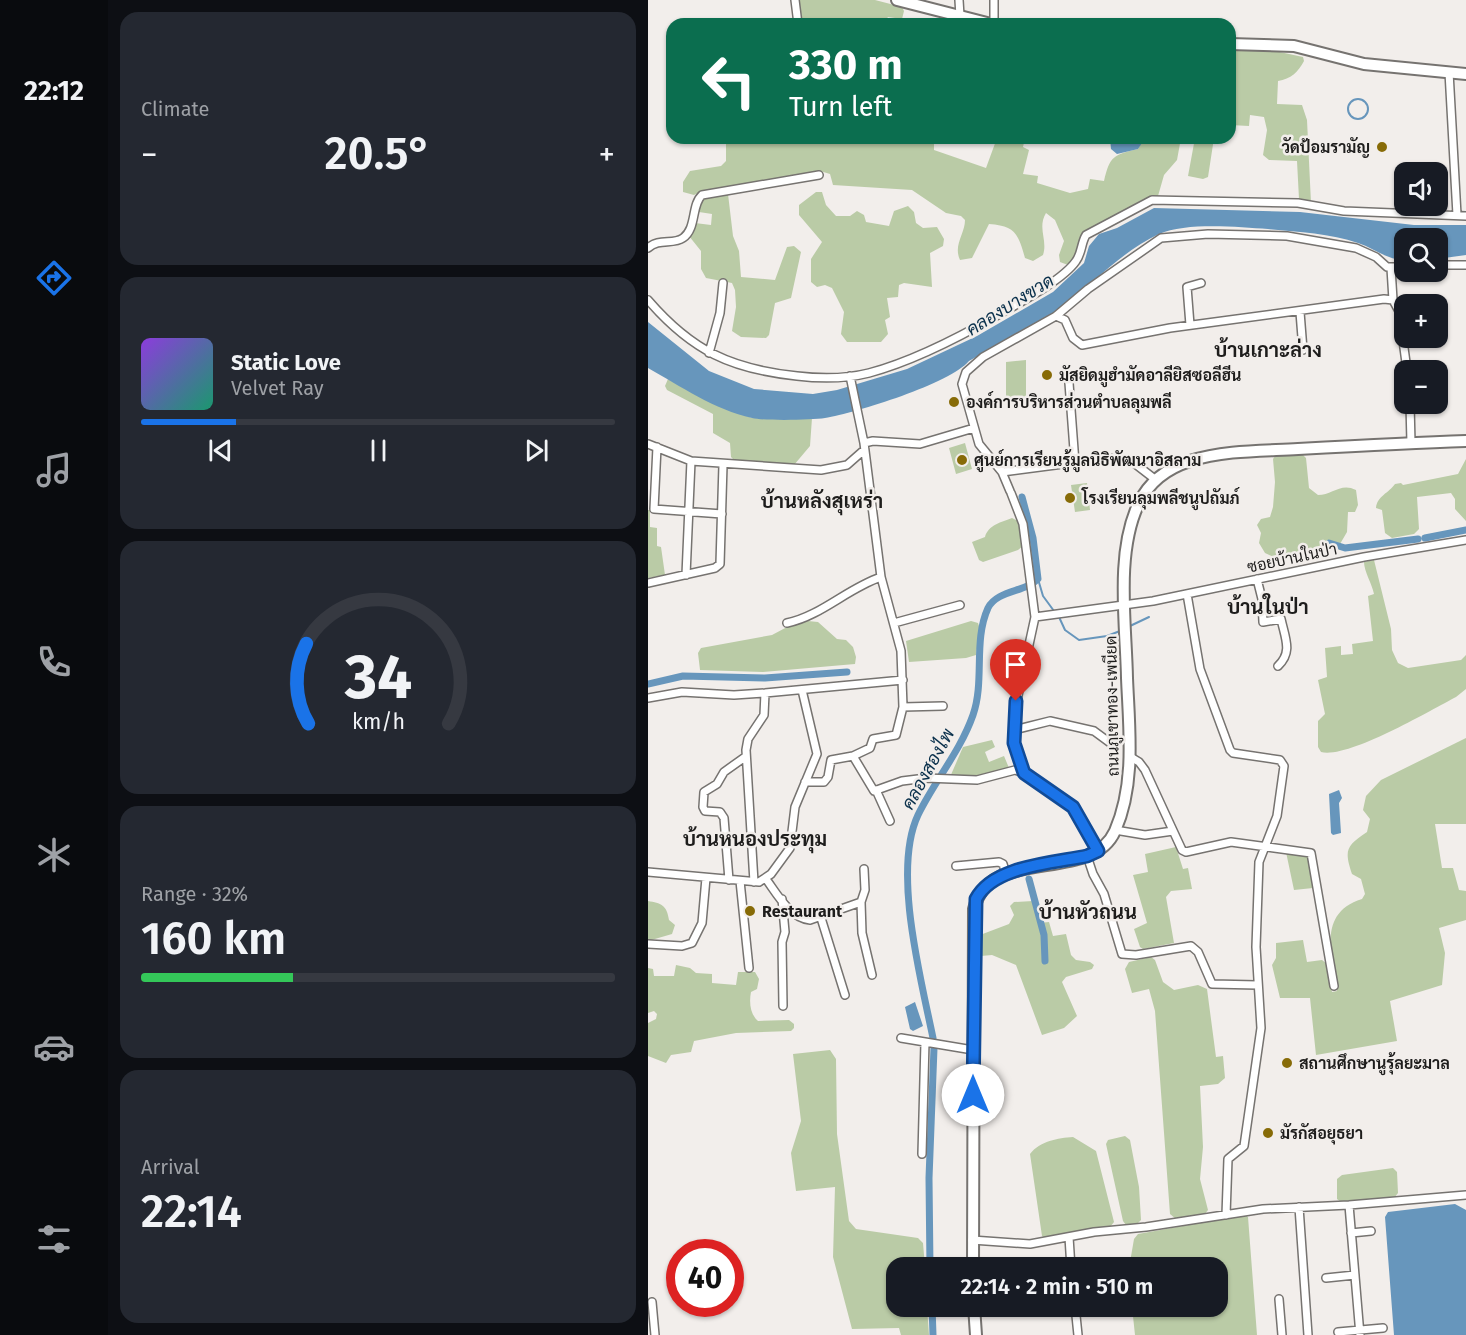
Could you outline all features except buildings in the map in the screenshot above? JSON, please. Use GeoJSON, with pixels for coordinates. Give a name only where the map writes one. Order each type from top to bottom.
{"type":"FeatureCollection","features":[{"type":"Feature","properties":{"kind":"street"},"geometry":{"type":"LineString","coordinates":[[795,0],[797,18]]}},
{"type":"Feature","properties":{"kind":"street"},"geometry":{"type":"LineString","coordinates":[[897,0],[968,18]]}},
{"type":"Feature","properties":{"kind":"street"},"geometry":{"type":"LineString","coordinates":[[959,0],[960,16]]}},
{"type":"Feature","properties":{"kind":"street"},"geometry":{"type":"LineString","coordinates":[[992,18],[994,0]]}},
{"type":"Feature","properties":{"kind":"street"},"geometry":{"type":"LineString","coordinates":[[1236,44],[1294,46],[1364,64],[1466,74]]}},
{"type":"Feature","properties":{"kind":"street"},"geometry":{"type":"LineString","coordinates":[[1449,72],[1457,215]]}},
{"type":"Feature","properties":{"kind":"street"},"geometry":{"type":"LineString","coordinates":[[648,248],[657,242],[683,238],[693,221],[697,200],[702,195],[819,175]]}},
{"type":"Feature","properties":{"kind":"street"},"geometry":{"type":"LineString","coordinates":[[648,300],[664,318],[709,353],[743,368],[826,379],[850,378],[895,364],[944,344],[1029,298],[1077,261],[1086,236],[1152,200],[1298,203],[1344,211],[1466,216]]}},
{"type":"Feature","properties":{"kind":"street"},"geometry":{"type":"LineString","coordinates":[[1024,773],[1014,743],[1014,714],[1035,617],[1034,593],[1023,524],[1002,472],[979,444],[962,384],[966,372],[983,357],[1056,316],[1126,261],[1161,238],[1177,235],[1246,233],[1298,238],[1356,248],[1394,268]]}},
{"type":"Feature","properties":{"kind":"street"},"geometry":{"type":"LineString","coordinates":[[1448,265],[1466,265]]}},
{"type":"Feature","properties":{"kind":"street"},"geometry":{"type":"LineString","coordinates":[[1391,268],[1393,300],[1399,311],[1406,360]]}},
{"type":"Feature","properties":{"kind":"street"},"geometry":{"type":"LineString","coordinates":[[709,353],[720,313],[723,283]]}},
{"type":"Feature","properties":{"kind":"street"},"geometry":{"type":"LineString","coordinates":[[1190,325],[1187,287],[1201,283]]}},
{"type":"Feature","properties":{"kind":"street"},"geometry":{"type":"LineString","coordinates":[[1056,316],[1065,320],[1073,338],[1082,345],[1190,325],[1300,312],[1383,299],[1393,300]]}},
{"type":"Feature","properties":{"kind":"street"},"geometry":{"type":"LineString","coordinates":[[1300,312],[1303,350]]}},
{"type":"Feature","properties":{"kind":"street"},"geometry":{"type":"LineString","coordinates":[[805,782],[824,782],[828,777],[831,760],[853,756],[870,748],[873,739],[896,735],[903,707],[901,651],[881,577],[864,446],[850,378]]}},
{"type":"Feature","properties":{"kind":"street"},"geometry":{"type":"LineString","coordinates":[[1069,383],[1075,463]]}},
{"type":"Feature","properties":{"kind":"street"},"geometry":{"type":"LineString","coordinates":[[1410,414],[1411,444]]}},
{"type":"Feature","properties":{"kind":"street"},"geometry":{"type":"LineString","coordinates":[[648,444],[691,461],[723,465],[839,469],[857,459],[864,446],[873,441],[920,444],[974,428]]}},
{"type":"Feature","properties":{"kind":"street","name":"ถนนภูเขาทอง-เพนียด"},"geometry":{"type":"LineString","coordinates":[[973,1257],[974,909],[981,890],[988,882],[1006,874],[1087,856],[1098,851],[1115,830],[1124,804],[1129,752],[1125,605],[1126,549],[1139,502],[1155,480],[1169,470],[1208,456],[1466,441]]}},
{"type":"Feature","properties":{"kind":"street"},"geometry":{"type":"LineString","coordinates":[[657,447],[654,509],[722,514]]}},
{"type":"Feature","properties":{"kind":"street"},"geometry":{"type":"LineString","coordinates":[[1002,472],[1109,458],[1134,463],[1155,480]]}},
{"type":"Feature","properties":{"kind":"street"},"geometry":{"type":"LineString","coordinates":[[687,575],[691,461]]}},
{"type":"Feature","properties":{"kind":"street"},"geometry":{"type":"LineString","coordinates":[[648,583],[687,575],[720,564],[723,465]]}},
{"type":"Feature","properties":{"kind":"street","name":"ซอยบ้านในป่า"},"geometry":{"type":"LineString","coordinates":[[1035,617],[1187,594],[1364,557],[1466,540]]}},
{"type":"Feature","properties":{"kind":"street"},"geometry":{"type":"LineString","coordinates":[[787,623],[806,617],[868,581],[881,577]]}},
{"type":"Feature","properties":{"kind":"street"},"geometry":{"type":"LineString","coordinates":[[1257,579],[1262,598],[1263,622],[1281,620],[1288,649],[1287,658],[1278,666]]}},
{"type":"Feature","properties":{"kind":"street"},"geometry":{"type":"LineString","coordinates":[[1187,594],[1200,669],[1230,750],[1233,753],[1280,760],[1284,766],[1277,816],[1259,862],[1256,947],[1261,1028],[1244,1146],[1228,1159],[1226,1215]]}},
{"type":"Feature","properties":{"kind":"street"},"geometry":{"type":"LineString","coordinates":[[894,623],[960,605]]}},
{"type":"Feature","properties":{"kind":"street"},"geometry":{"type":"LineString","coordinates":[[648,698],[682,692],[734,696],[903,680]]}},
{"type":"Feature","properties":{"kind":"street"},"geometry":{"type":"LineString","coordinates":[[648,873],[754,882],[766,879],[790,848],[795,807],[815,761],[817,748],[802,690]]}},
{"type":"Feature","properties":{"kind":"street"},"geometry":{"type":"LineString","coordinates":[[754,882],[746,757],[748,739],[764,715],[765,693]]}},
{"type":"Feature","properties":{"kind":"street"},"geometry":{"type":"LineString","coordinates":[[903,707],[943,706]]}},
{"type":"Feature","properties":{"kind":"street"},"geometry":{"type":"LineString","coordinates":[[1014,730],[1050,721],[1094,730],[1115,746],[1129,752],[1145,770],[1173,831],[1186,852],[1231,842],[1311,853],[1334,986]]}},
{"type":"Feature","properties":{"kind":"street"},"geometry":{"type":"LineString","coordinates":[[853,756],[857,759],[871,790],[902,781],[933,778],[977,780],[1015,770],[1024,773],[1073,807],[1098,851]]}},
{"type":"Feature","properties":{"kind":"street"},"geometry":{"type":"LineString","coordinates":[[729,880],[724,818],[720,812],[705,811],[702,797],[704,792],[717,784],[724,772],[746,757]]}},
{"type":"Feature","properties":{"kind":"street"},"geometry":{"type":"LineString","coordinates":[[876,790],[890,821]]}},
{"type":"Feature","properties":{"kind":"street"},"geometry":{"type":"LineString","coordinates":[[1115,830],[1145,835],[1173,831]]}},
{"type":"Feature","properties":{"kind":"street"},"geometry":{"type":"LineString","coordinates":[[1087,856],[1093,874],[1104,894],[1122,954],[1136,955],[1191,946],[1198,952],[1212,984],[1257,985]]}},
{"type":"Feature","properties":{"kind":"street"},"geometry":{"type":"LineString","coordinates":[[956,866],[999,862],[1003,864],[1006,874]]}},
{"type":"Feature","properties":{"kind":"street"},"geometry":{"type":"LineString","coordinates":[[864,869],[865,890],[861,902],[862,933],[872,975]]}},
{"type":"Feature","properties":{"kind":"street"},"geometry":{"type":"LineString","coordinates":[[648,944],[682,946],[692,943],[702,923],[706,878]]}},
{"type":"Feature","properties":{"kind":"street"},"geometry":{"type":"LineString","coordinates":[[766,879],[802,920],[821,918],[861,902]]}},
{"type":"Feature","properties":{"kind":"street"},"geometry":{"type":"LineString","coordinates":[[740,881],[749,968]]}},
{"type":"Feature","properties":{"kind":"street"},"geometry":{"type":"LineString","coordinates":[[782,899],[785,932],[782,942],[783,1006]]}},
{"type":"Feature","properties":{"kind":"street"},"geometry":{"type":"LineString","coordinates":[[821,918],[845,995]]}},
{"type":"Feature","properties":{"kind":"street"},"geometry":{"type":"LineString","coordinates":[[901,1038],[973,1050]]}},
{"type":"Feature","properties":{"kind":"street"},"geometry":{"type":"LineString","coordinates":[[922,1154],[925,1042]]}},
{"type":"Feature","properties":{"kind":"street"},"geometry":{"type":"LineString","coordinates":[[972,1240],[1030,1244],[1263,1209],[1349,1205],[1466,1195]]}},
{"type":"Feature","properties":{"kind":"street"},"geometry":{"type":"LineString","coordinates":[[1349,1205],[1360,1332]]}},
{"type":"Feature","properties":{"kind":"street"},"geometry":{"type":"LineString","coordinates":[[1299,1207],[1308,1335]]}},
{"type":"Feature","properties":{"kind":"street"},"geometry":{"type":"LineString","coordinates":[[1351,1233],[1371,1232]]}},
{"type":"Feature","properties":{"kind":"street"},"geometry":{"type":"LineString","coordinates":[[1068,1237],[1070,1257]]}},
{"type":"Feature","properties":{"kind":"street"},"geometry":{"type":"LineString","coordinates":[[1326,1278],[1355,1275]]}},
{"type":"Feature","properties":{"kind":"street"},"geometry":{"type":"LineString","coordinates":[[1279,1299],[1282,1335]]}},
{"type":"Feature","properties":{"kind":"street"},"geometry":{"type":"LineString","coordinates":[[652,1302],[655,1335]]}},
{"type":"Feature","properties":{"kind":"street"},"geometry":{"type":"LineString","coordinates":[[975,1317],[976,1335]]}},
{"type":"Feature","properties":{"kind":"street"},"geometry":{"type":"LineString","coordinates":[[1076,1317],[1078,1335]]}},
{"type":"Feature","properties":{"kind":"street"},"geometry":{"type":"LineString","coordinates":[[1338,1332],[1360,1332],[1383,1328]]}},
{"type":"Feature","properties":{"kind":"green space"},"geometry":{"type":"Polygon","coordinates":[[[799,0],[875,0],[902,7],[904,11],[902,18],[801,18],[799,0]]]}},
{"type":"Feature","properties":{"kind":"green space"},"geometry":{"type":"Polygon","coordinates":[[[1236,51],[1275,51],[1303,57],[1304,61],[1297,72],[1287,79],[1278,81],[1277,104],[1302,105],[1307,120],[1311,203],[1299,199],[1297,161],[1269,160],[1263,155],[1267,130],[1264,117],[1250,115],[1249,126],[1236,125],[1236,51]]]}},
{"type":"Feature","properties":{"kind":"green space"},"geometry":{"type":"Polygon","coordinates":[[[726,144],[934,144],[934,150],[986,168],[995,144],[1024,144],[1023,147],[1029,150],[1023,174],[1038,176],[1037,183],[1070,193],[1088,189],[1090,179],[1104,181],[1111,161],[1118,155],[1138,149],[1141,144],[1180,144],[1177,160],[1164,175],[1158,196],[1141,201],[1089,229],[1082,237],[1068,265],[1060,262],[1059,255],[1064,241],[1055,220],[1046,213],[1042,224],[1043,255],[1033,261],[1025,258],[1014,232],[1005,227],[989,224],[972,258],[960,260],[958,249],[965,220],[961,216],[946,213],[912,190],[833,185],[830,174],[820,171],[702,191],[694,195],[683,192],[683,182],[690,171],[721,166],[726,161],[726,144]]]}},
{"type":"Feature","properties":{"kind":"green space"},"geometry":{"type":"Polygon","coordinates":[[[1194,144],[1213,144],[1208,177],[1203,179],[1188,176],[1194,144]]]}},
{"type":"Feature","properties":{"kind":"green space"},"geometry":{"type":"Polygon","coordinates":[[[816,192],[822,192],[826,205],[836,216],[850,216],[857,211],[864,215],[866,222],[889,226],[894,211],[908,206],[914,212],[916,223],[923,228],[937,227],[944,239],[943,246],[930,253],[932,287],[904,283],[899,285],[898,297],[887,298],[890,317],[885,320],[888,334],[881,342],[847,342],[841,334],[844,312],[832,288],[825,285],[817,287],[811,282],[811,259],[822,242],[799,215],[799,205],[816,192]]]}},
{"type":"Feature","properties":{"kind":"green space"},"geometry":{"type":"Polygon","coordinates":[[[728,194],[733,236],[739,251],[741,277],[775,280],[787,247],[794,246],[801,252],[791,298],[775,303],[769,335],[766,338],[741,337],[732,331],[736,307],[735,290],[732,283],[706,278],[701,269],[701,251],[689,236],[695,223],[711,225],[712,214],[699,212],[700,201],[705,197],[728,194]]]}},
{"type":"Feature","properties":{"kind":"green space"},"geometry":{"type":"Polygon","coordinates":[[[1026,360],[1026,405],[1006,405],[1006,362],[1026,360]]]}},
{"type":"Feature","properties":{"kind":"green space"},"geometry":{"type":"Polygon","coordinates":[[[668,379],[706,400],[752,418],[812,418],[810,446],[794,465],[735,461],[731,457],[730,443],[713,433],[713,414],[667,390],[665,386],[668,379]]]}},
{"type":"Feature","properties":{"kind":"green space"},"geometry":{"type":"Polygon","coordinates":[[[965,443],[972,469],[956,474],[949,448],[965,443]]]}},
{"type":"Feature","properties":{"kind":"green space"},"geometry":{"type":"Polygon","coordinates":[[[1276,455],[1303,455],[1306,458],[1309,488],[1318,495],[1346,487],[1356,490],[1358,505],[1355,512],[1348,512],[1347,532],[1340,544],[1276,558],[1265,553],[1259,543],[1261,533],[1257,525],[1261,519],[1270,517],[1273,507],[1275,482],[1273,459],[1276,455]]]}},
{"type":"Feature","properties":{"kind":"green space"},"geometry":{"type":"Polygon","coordinates":[[[1466,459],[1466,521],[1455,509],[1455,499],[1451,493],[1417,497],[1419,529],[1414,534],[1392,538],[1385,533],[1382,510],[1376,508],[1381,498],[1395,484],[1403,485],[1458,474],[1466,459]]]}},
{"type":"Feature","properties":{"kind":"green space"},"geometry":{"type":"Polygon","coordinates":[[[1087,483],[1090,510],[1075,512],[1071,485],[1087,483]]]}},
{"type":"Feature","properties":{"kind":"green space"},"geometry":{"type":"Polygon","coordinates":[[[648,510],[650,510],[650,527],[657,528],[657,546],[661,547],[665,575],[648,578],[648,510]]]}},
{"type":"Feature","properties":{"kind":"green space"},"geometry":{"type":"Polygon","coordinates":[[[1012,518],[1018,521],[1023,546],[1018,550],[983,562],[979,560],[972,542],[985,537],[996,524],[1012,518]]]}},
{"type":"Feature","properties":{"kind":"green space"},"geometry":{"type":"Polygon","coordinates":[[[1374,560],[1391,629],[1392,650],[1398,663],[1408,668],[1461,660],[1466,655],[1466,689],[1456,697],[1368,741],[1333,752],[1321,752],[1318,747],[1318,721],[1325,714],[1318,680],[1327,677],[1325,648],[1341,646],[1341,655],[1353,654],[1352,644],[1373,641],[1368,596],[1374,594],[1364,562],[1374,560]]]}},
{"type":"Feature","properties":{"kind":"green space"},"geometry":{"type":"Polygon","coordinates":[[[808,621],[818,622],[837,639],[846,640],[853,647],[856,657],[855,664],[763,672],[700,670],[698,653],[701,648],[772,635],[789,626],[808,621]]]}},
{"type":"Feature","properties":{"kind":"green space"},"geometry":{"type":"Polygon","coordinates":[[[971,621],[978,623],[980,629],[976,655],[966,658],[909,662],[906,641],[971,621]]]}},
{"type":"Feature","properties":{"kind":"green space"},"geometry":{"type":"Polygon","coordinates":[[[1466,738],[1466,824],[1435,824],[1442,868],[1453,868],[1459,890],[1466,891],[1466,920],[1439,928],[1445,953],[1442,985],[1390,1001],[1397,1041],[1316,1055],[1310,998],[1280,998],[1272,965],[1276,958],[1276,943],[1303,940],[1307,962],[1322,960],[1327,964],[1332,992],[1337,991],[1331,937],[1338,914],[1348,905],[1362,899],[1365,894],[1361,879],[1352,874],[1348,854],[1351,845],[1367,832],[1370,819],[1363,810],[1366,796],[1381,780],[1466,738]]]}},
{"type":"Feature","properties":{"kind":"green space"},"geometry":{"type":"Polygon","coordinates":[[[992,740],[995,747],[985,752],[989,762],[1004,756],[1009,768],[985,777],[950,777],[963,747],[992,740]]]}},
{"type":"Feature","properties":{"kind":"green space"},"geometry":{"type":"Polygon","coordinates":[[[1176,847],[1183,869],[1188,868],[1192,889],[1171,891],[1166,897],[1174,943],[1143,949],[1140,947],[1134,929],[1147,923],[1133,875],[1148,872],[1145,854],[1176,847]]]}},
{"type":"Feature","properties":{"kind":"green space"},"geometry":{"type":"Polygon","coordinates":[[[1286,852],[1305,853],[1309,857],[1313,888],[1294,890],[1286,852]]]}},
{"type":"Feature","properties":{"kind":"green space"},"geometry":{"type":"Polygon","coordinates":[[[648,901],[665,908],[669,920],[675,925],[672,934],[648,941],[648,901]]]}},
{"type":"Feature","properties":{"kind":"green space"},"geometry":{"type":"Polygon","coordinates":[[[1033,901],[1039,923],[1049,922],[1053,936],[1066,934],[1071,955],[1076,960],[1090,962],[1094,965],[1092,969],[1066,977],[1062,982],[1077,1016],[1064,1028],[1042,1035],[1016,965],[992,955],[981,956],[980,935],[1009,924],[1014,915],[1010,906],[1014,902],[1033,901]]]}},
{"type":"Feature","properties":{"kind":"green space"},"geometry":{"type":"Polygon","coordinates":[[[1151,957],[1155,960],[1163,982],[1174,990],[1198,985],[1207,989],[1216,1057],[1223,1056],[1225,1078],[1218,1084],[1200,1086],[1203,1147],[1200,1179],[1208,1210],[1204,1215],[1176,1219],[1170,1214],[1155,1011],[1149,989],[1132,993],[1125,969],[1129,962],[1151,957]]]}},
{"type":"Feature","properties":{"kind":"green space"},"geometry":{"type":"Polygon","coordinates":[[[676,965],[690,968],[696,973],[712,974],[712,983],[736,985],[738,972],[755,972],[759,979],[757,989],[751,992],[750,1000],[755,1018],[758,1021],[789,1020],[794,1024],[794,1028],[791,1031],[736,1033],[694,1041],[691,1052],[671,1055],[666,1063],[648,1056],[648,1023],[656,1019],[657,1014],[654,1011],[648,1013],[648,968],[653,969],[654,976],[674,976],[676,965]]]}},
{"type":"Feature","properties":{"kind":"green space"},"geometry":{"type":"Polygon","coordinates":[[[830,1050],[836,1059],[837,1134],[849,1221],[856,1229],[918,1238],[923,1243],[924,1257],[886,1257],[886,1317],[928,1317],[929,1335],[901,1335],[899,1328],[852,1329],[833,1257],[835,1187],[796,1191],[791,1153],[801,1121],[793,1054],[830,1050]]]}},
{"type":"Feature","properties":{"kind":"green space"},"geometry":{"type":"Polygon","coordinates":[[[1125,1136],[1130,1140],[1139,1187],[1141,1220],[1137,1224],[1126,1225],[1123,1221],[1106,1144],[1108,1140],[1125,1136]]]}},
{"type":"Feature","properties":{"kind":"green space"},"geometry":{"type":"Polygon","coordinates":[[[1073,1137],[1096,1151],[1114,1222],[1110,1227],[1045,1238],[1042,1236],[1030,1154],[1044,1143],[1073,1137]]]}},
{"type":"Feature","properties":{"kind":"green space"},"geometry":{"type":"Polygon","coordinates":[[[1393,1168],[1397,1172],[1398,1193],[1394,1198],[1341,1202],[1337,1199],[1337,1179],[1342,1175],[1393,1168]]]}},
{"type":"Feature","properties":{"kind":"green space"},"geometry":{"type":"Polygon","coordinates":[[[1245,1215],[1248,1217],[1257,1335],[1135,1335],[1133,1317],[1228,1317],[1228,1257],[1131,1257],[1134,1239],[1138,1234],[1245,1215]]]}},
{"type":"Feature","properties":{"kind":"water"},"geometry":{"type":"Polygon","coordinates":[[[1111,144],[1141,144],[1138,149],[1117,154],[1111,149],[1111,144]]]}},
{"type":"Feature","properties":{"kind":"water"},"geometry":{"type":"Polygon","coordinates":[[[1154,208],[1300,212],[1414,225],[1466,225],[1466,255],[1448,257],[1448,228],[1394,228],[1394,258],[1364,245],[1313,233],[1227,227],[1170,230],[1145,241],[1050,315],[969,361],[959,370],[902,396],[825,418],[767,420],[752,418],[698,397],[648,368],[648,322],[709,371],[754,389],[813,394],[837,390],[907,369],[977,336],[1053,292],[1084,263],[1089,246],[1099,234],[1117,228],[1154,208]]]}},
{"type":"Feature","properties":{"kind":"water"},"geometry":{"type":"Polygon","coordinates":[[[1339,790],[1342,798],[1339,803],[1341,833],[1333,835],[1329,794],[1339,790]]]}},
{"type":"Feature","properties":{"kind":"water"},"geometry":{"type":"Polygon","coordinates":[[[915,1002],[923,1026],[913,1031],[910,1029],[905,1007],[915,1002]]]}},
{"type":"Feature","properties":{"kind":"water"},"geometry":{"type":"Polygon","coordinates":[[[1455,1204],[1466,1210],[1466,1335],[1394,1335],[1385,1217],[1388,1212],[1455,1204]]]}},
{"type":"Feature","properties":{"kind":"waterway"},"geometry":{"type":"LineString","coordinates":[[1354,99],[1362,99],[1368,105],[1368,109],[1368,113],[1362,119],[1354,119],[1348,113],[1348,105],[1354,99]]}},
{"type":"Feature","properties":{"kind":"waterway","name":"คลองสองไพ"},"geometry":{"type":"LineString","coordinates":[[933,1038],[911,925],[908,894],[911,838],[918,815],[954,754],[973,715],[978,689],[981,634],[988,608],[998,598],[1038,579],[1033,538],[1022,497]]}},
{"type":"Feature","properties":{"kind":"waterway"},"geometry":{"type":"LineString","coordinates":[[1425,538],[1466,530]]}},
{"type":"Feature","properties":{"kind":"waterway"},"geometry":{"type":"LineString","coordinates":[[1329,543],[1345,548],[1418,539]]}},
{"type":"Feature","properties":{"kind":"waterway"},"geometry":{"type":"LineString","coordinates":[[1038,579],[1043,596],[1054,611]]}},
{"type":"Feature","properties":{"kind":"waterway"},"geometry":{"type":"LineString","coordinates":[[1059,617],[1065,630],[1079,640],[1107,636],[1120,631]]}},
{"type":"Feature","properties":{"kind":"waterway"},"geometry":{"type":"LineString","coordinates":[[1130,626],[1149,617]]}},
{"type":"Feature","properties":{"kind":"waterway"},"geometry":{"type":"LineString","coordinates":[[648,684],[683,676],[765,678],[847,672]]}},
{"type":"Feature","properties":{"kind":"waterway"},"geometry":{"type":"LineString","coordinates":[[1029,879],[1044,935],[1045,961]]}},
{"type":"Feature","properties":{"kind":"waterway","name":"คลองสองไพ"},"geometry":{"type":"LineString","coordinates":[[930,1257],[929,1178],[934,1048]]}},
{"type":"Feature","properties":{"kind":"waterway","name":"คลองสองไพ"},"geometry":{"type":"LineString","coordinates":[[932,1317],[933,1335]]}},
{"type":"Feature","properties":{"kind":"place","name":"วัดป้อมรามัญ"},"geometry":{"type":"Point","coordinates":[1382,147]}},
{"type":"Feature","properties":{"kind":"place","name":"มัสยิดมูฮำมัดอาลียิสซอลีฮีน"},"geometry":{"type":"Point","coordinates":[1047,375]}},
{"type":"Feature","properties":{"kind":"place","name":"องค์การบริหารส่วนตำบลลุมพลี"},"geometry":{"type":"Point","coordinates":[954,402]}},
{"type":"Feature","properties":{"kind":"place","name":"ศูนย์การเรียนรู้มูลนิธิพัฒนาอิสลาม"},"geometry":{"type":"Point","coordinates":[962,460]}},
{"type":"Feature","properties":{"kind":"place","name":"โรงเรียนลุมพลีชนูปถัมภ์"},"geometry":{"type":"Point","coordinates":[1070,498]}},
{"type":"Feature","properties":{"kind":"place","name":"Restaurant"},"geometry":{"type":"Point","coordinates":[750,911]}},
{"type":"Feature","properties":{"kind":"place","name":"สถานศึกษานูรุ้ลยะมาล"},"geometry":{"type":"Point","coordinates":[1287,1063]}},
{"type":"Feature","properties":{"kind":"place","name":"มัรกัสอยุธยา"},"geometry":{"type":"Point","coordinates":[1268,1133]}},
{"type":"Feature","properties":{"kind":"district","name":"บ้านเกาะล่าง"},"geometry":{"type":"Point","coordinates":[1268,350]}},
{"type":"Feature","properties":{"kind":"district","name":"บ้านหลังสุเหร่า"},"geometry":{"type":"Point","coordinates":[822,501]}},
{"type":"Feature","properties":{"kind":"district","name":"บ้านในป่า"},"geometry":{"type":"Point","coordinates":[1268,607]}},
{"type":"Feature","properties":{"kind":"district","name":"บ้านหนองประทุม"},"geometry":{"type":"Point","coordinates":[755,839]}},
{"type":"Feature","properties":{"kind":"district","name":"บ้านหัวถนน"},"geometry":{"type":"Point","coordinates":[1088,912]}},
{"type":"Feature","properties":{"kind":"route"},"geometry":{"type":"LineString","coordinates":[[973,1095],[974,909],[976,899],[988,882],[997,877],[1087,856],[1098,851],[1090,832],[1073,807],[1024,773],[1014,743],[1016,701]]}},
{"type":"Feature","properties":{"kind":"water label","name":"คลองบางขวด"},"geometry":{"type":"Point","coordinates":[1010,305]}}]}
